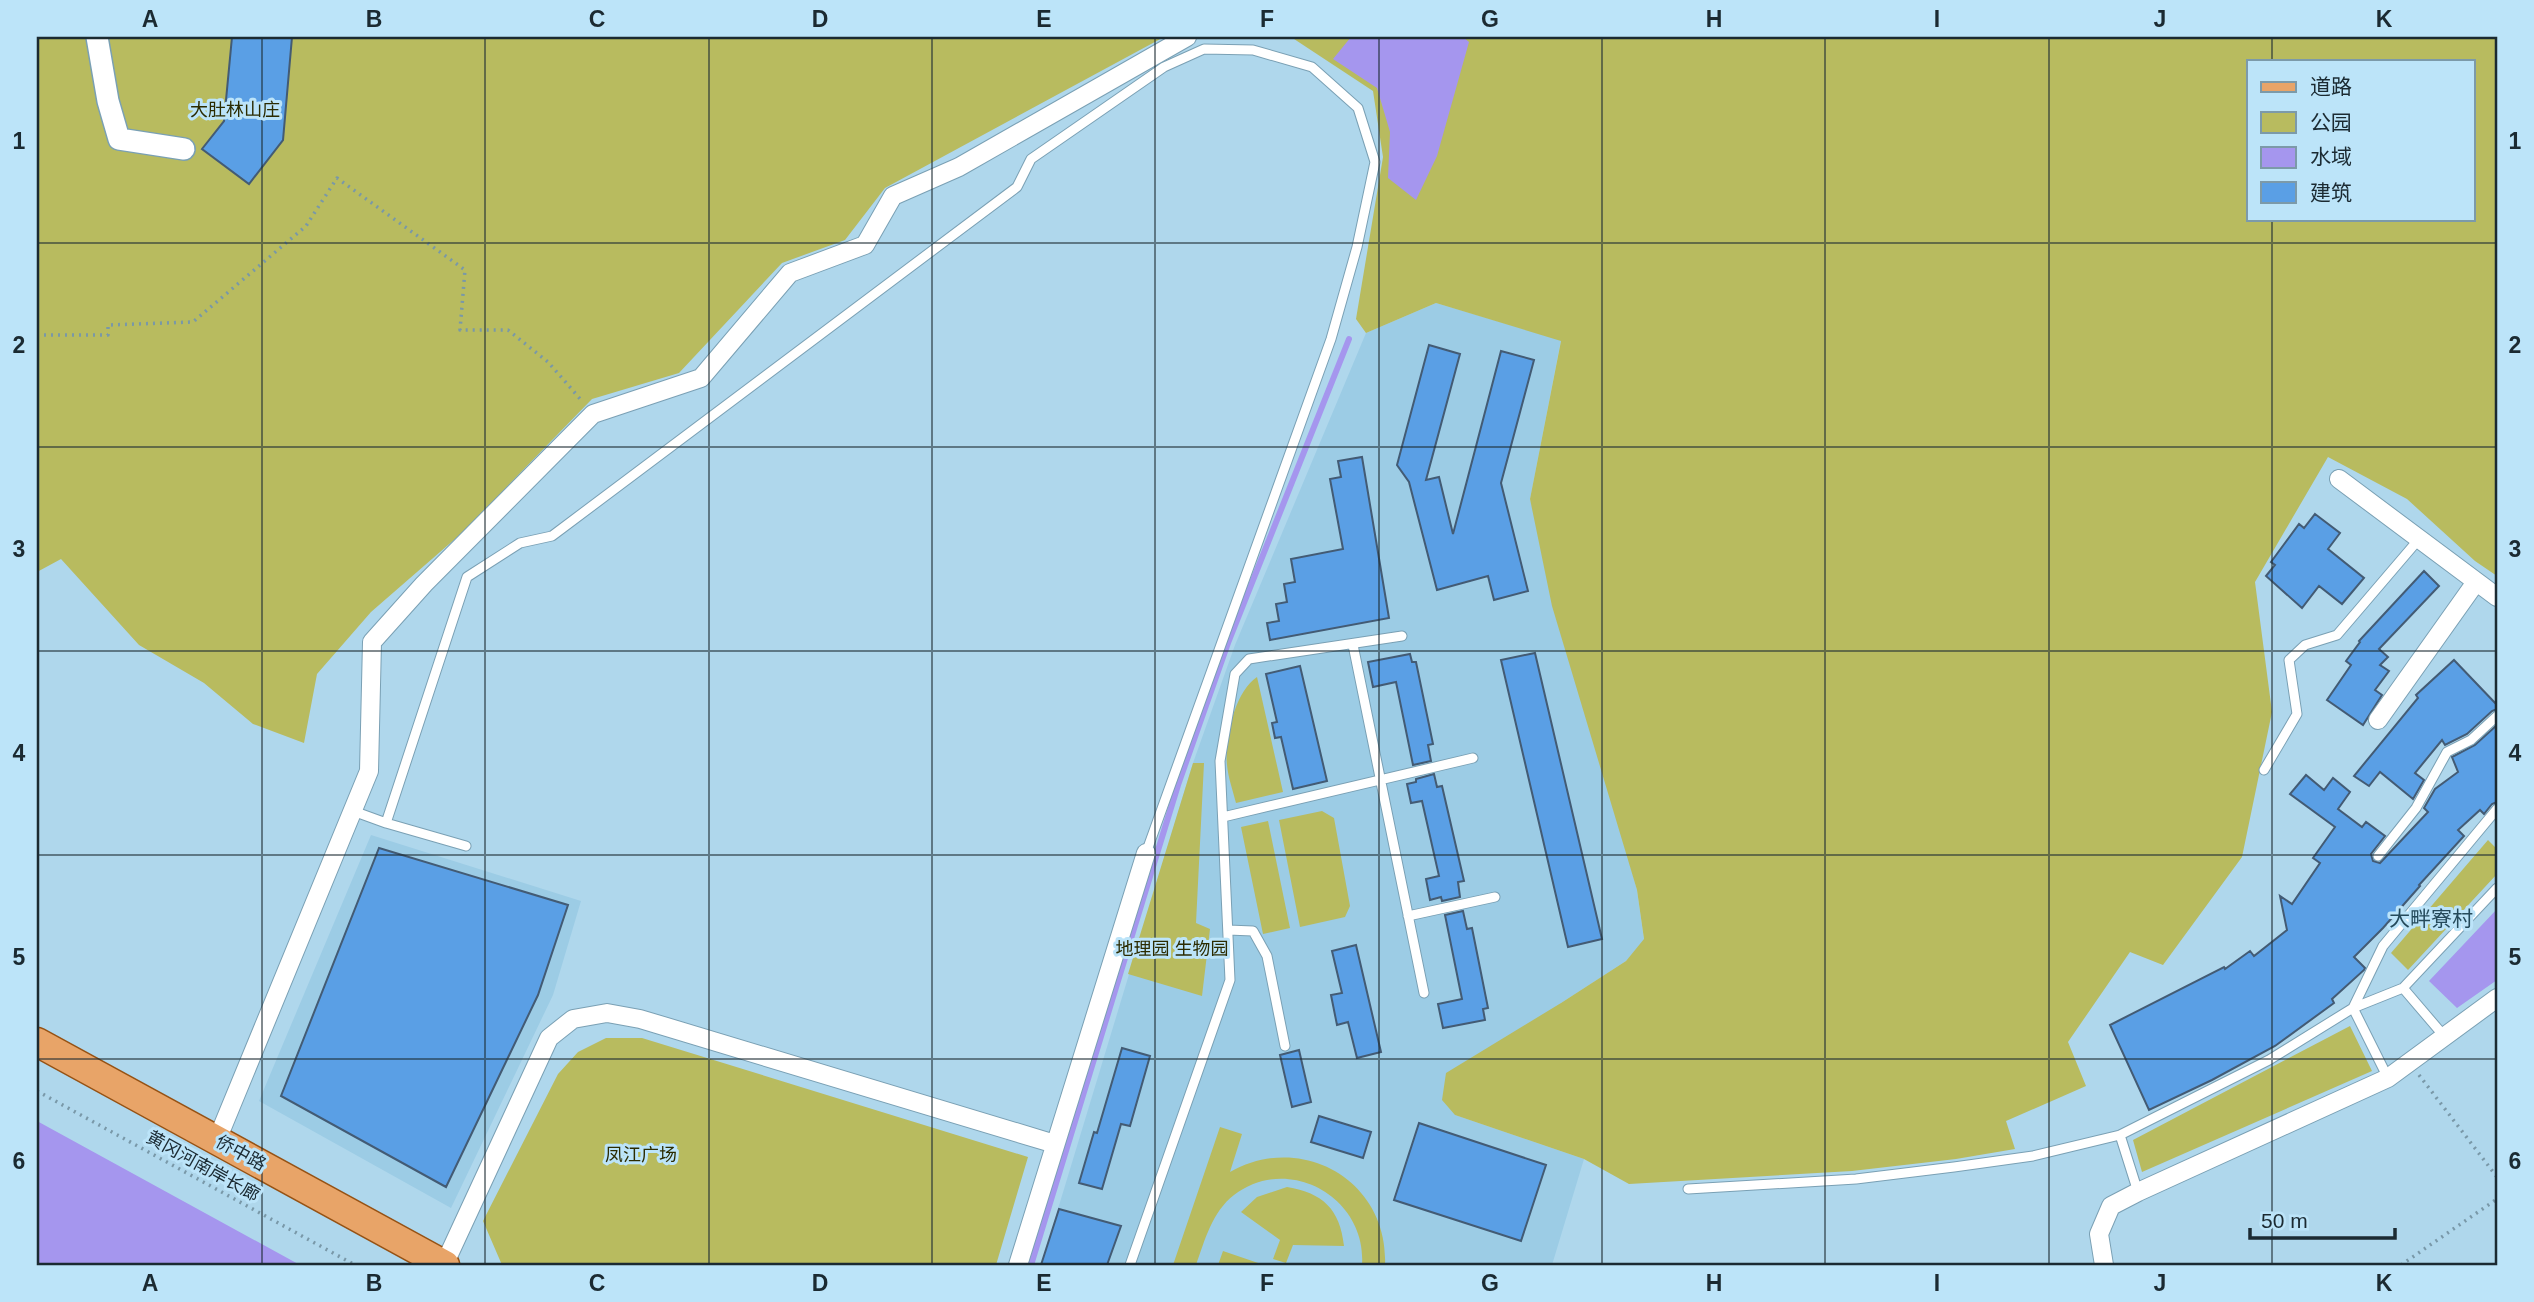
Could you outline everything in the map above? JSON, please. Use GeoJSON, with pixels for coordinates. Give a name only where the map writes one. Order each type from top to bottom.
{"type":"FeatureCollection","features":[{"type":"Feature","properties":{"kind":"main road","name":"侨中路"},"geometry":{"type":"LineString","coordinates":[[37,1041],[444,1265]]}},
{"type":"Feature","properties":{"kind":"street"},"geometry":{"type":"LineString","coordinates":[[97,37],[108,100],[119,139],[184,149]]}},
{"type":"Feature","properties":{"kind":"street"},"geometry":{"type":"LineString","coordinates":[[217,1140],[369,771],[372,642],[424,584],[593,414],[701,378],[790,273],[865,245],[893,196],[959,167],[1187,37]]}},
{"type":"Feature","properties":{"kind":"street"},"geometry":{"type":"LineString","coordinates":[[2339,479],[2497,597]]}},
{"type":"Feature","properties":{"kind":"street"},"geometry":{"type":"LineString","coordinates":[[2378,720],[2476,582]]}},
{"type":"Feature","properties":{"kind":"street"},"geometry":{"type":"LineString","coordinates":[[1018,1265],[1146,853]]}},
{"type":"Feature","properties":{"kind":"street"},"geometry":{"type":"LineString","coordinates":[[2104,1265],[2099,1234],[2110,1206],[2388,1078],[2497,998]]}},
{"type":"Feature","properties":{"kind":"street"},"geometry":{"type":"LineString","coordinates":[[444,1265],[549,1038],[573,1019],[607,1013],[640,1019],[1055,1144]]}},
{"type":"Feature","properties":{"kind":"lane"},"geometry":{"type":"LineString","coordinates":[[386,822],[467,577],[520,543],[552,536],[1017,187],[1031,159],[1164,67],[1204,49],[1253,50],[1312,67],[1358,108],[1375,162],[1357,247],[1331,339],[1146,853]]}},
{"type":"Feature","properties":{"kind":"lane"},"geometry":{"type":"LineString","coordinates":[[2264,770],[2297,714],[2289,660],[2305,645],[2337,635],[2419,539]]}},
{"type":"Feature","properties":{"kind":"lane"},"geometry":{"type":"LineString","coordinates":[[1130,1265],[1230,980],[1220,761],[1235,674],[1249,659],[1402,636]]}},
{"type":"Feature","properties":{"kind":"lane"},"geometry":{"type":"LineString","coordinates":[[1353,645],[1424,993]]}},
{"type":"Feature","properties":{"kind":"lane"},"geometry":{"type":"LineString","coordinates":[[2378,856],[2416,808],[2447,752],[2471,740],[2497,716]]}},
{"type":"Feature","properties":{"kind":"lane"},"geometry":{"type":"LineString","coordinates":[[1223,817],[1473,758]]}},
{"type":"Feature","properties":{"kind":"lane"},"geometry":{"type":"LineString","coordinates":[[2353,1008],[2383,946],[2497,809]]}},
{"type":"Feature","properties":{"kind":"lane"},"geometry":{"type":"LineString","coordinates":[[353,811],[466,846]]}},
{"type":"Feature","properties":{"kind":"lane"},"geometry":{"type":"LineString","coordinates":[[1688,1189],[1856,1179],[1954,1167],[2034,1156],[2120,1135],[2269,1060],[2353,1008],[2403,988],[2497,888]]}},
{"type":"Feature","properties":{"kind":"lane"},"geometry":{"type":"LineString","coordinates":[[1408,916],[1495,897]]}},
{"type":"Feature","properties":{"kind":"lane"},"geometry":{"type":"LineString","coordinates":[[1228,930],[1254,931],[1267,956],[1285,1046]]}},
{"type":"Feature","properties":{"kind":"lane"},"geometry":{"type":"LineString","coordinates":[[2403,988],[2444,1036]]}},
{"type":"Feature","properties":{"kind":"lane"},"geometry":{"type":"LineString","coordinates":[[2353,1008],[2388,1078]]}},
{"type":"Feature","properties":{"kind":"lane"},"geometry":{"type":"LineString","coordinates":[[2120,1135],[2138,1192]]}},
{"type":"Feature","properties":{"kind":"path"},"geometry":{"type":"LineString","coordinates":[[37,335],[108,335],[108,325],[193,322],[306,226],[337,178],[465,270],[460,330],[508,330],[548,362],[593,414]]}},
{"type":"Feature","properties":{"kind":"path"},"geometry":{"type":"LineString","coordinates":[[2409,1062],[2497,1177]]}},
{"type":"Feature","properties":{"kind":"path","name":"黄冈河南岸长廊"},"geometry":{"type":"LineString","coordinates":[[37,1091],[355,1265]]}},
{"type":"Feature","properties":{"kind":"path"},"geometry":{"type":"LineString","coordinates":[[2401,1265],[2497,1199]]}},
{"type":"Feature","properties":{"kind":"shaded area"},"geometry":{"type":"Polygon","coordinates":[[[1436,303],[1561,340],[1530,499],[1637,890],[1644,940],[1626,961],[1561,1003],[1455,1115],[1584,1159],[1552,1265],[1041,1265],[1193,763],[1235,645],[1366,333],[1436,303]]]}},
{"type":"Feature","properties":{"kind":"shaded area"},"geometry":{"type":"Polygon","coordinates":[[[371,835],[581,901],[553,995],[451,1208],[259,1101],[371,835]]]}},
{"type":"Feature","properties":{"kind":"green space"},"geometry":{"type":"Polygon","coordinates":[[[37,37],[1164,37],[885,188],[845,240],[782,263],[679,373],[592,399],[463,532],[371,612],[317,674],[304,743],[253,724],[204,683],[139,645],[61,559],[37,572],[37,37]]]}},
{"type":"Feature","properties":{"kind":"green space"},"geometry":{"type":"Polygon","coordinates":[[[1291,37],[2497,37],[2497,576],[2475,561],[2407,499],[2328,457],[2255,582],[2272,712],[2242,857],[2163,965],[2130,952],[2068,1042],[2086,1086],[2006,1121],[2015,1149],[1852,1171],[1629,1184],[1584,1159],[1455,1115],[1442,1100],[1446,1073],[1626,961],[1644,939],[1637,890],[1552,606],[1530,499],[1561,341],[1436,303],[1366,333],[1356,319],[1383,157],[1373,91],[1291,37]]]}},
{"type":"Feature","properties":{"kind":"green space"},"geometry":{"type":"Polygon","coordinates":[[[1257,677],[1283,792],[1236,803],[1227,765],[1229,730],[1237,704],[1249,684],[1257,677]]]}},
{"type":"Feature","properties":{"kind":"green space","name":"地理园 生物园"},"geometry":{"type":"Polygon","coordinates":[[[1193,763],[1204,763],[1196,923],[1210,929],[1202,996],[1128,974],[1193,763]]]}},
{"type":"Feature","properties":{"kind":"green space"},"geometry":{"type":"Polygon","coordinates":[[[1322,811],[1334,818],[1350,906],[1345,917],[1300,927],[1279,820],[1322,811]]]}},
{"type":"Feature","properties":{"kind":"green space"},"geometry":{"type":"Polygon","coordinates":[[[1268,821],[1290,928],[1263,934],[1241,827],[1268,821]]]}},
{"type":"Feature","properties":{"kind":"green space"},"geometry":{"type":"Polygon","coordinates":[[[2488,840],[2497,849],[2497,874],[2408,970],[2391,953],[2488,840]]]}},
{"type":"Feature","properties":{"kind":"green space"},"geometry":{"type":"Polygon","coordinates":[[[2350,1026],[2372,1071],[2142,1172],[2133,1140],[2350,1026]]]}},
{"type":"Feature","properties":{"kind":"green space","name":"凤江广场"},"geometry":{"type":"Polygon","coordinates":[[[606,1038],[642,1038],[1028,1157],[996,1265],[502,1265],[483,1221],[558,1074],[578,1052],[606,1038]]]}},
{"type":"Feature","properties":{"kind":"green space"},"geometry":{"type":"Polygon","coordinates":[[[1220,1127],[1242,1134],[1230,1172],[1257,1161],[1285,1157],[1312,1161],[1336,1172],[1357,1188],[1373,1209],[1382,1235],[1385,1265],[1362,1265],[1360,1241],[1352,1220],[1338,1202],[1320,1189],[1300,1181],[1278,1179],[1255,1183],[1234,1195],[1215,1218],[1196,1265],[1173,1265],[1220,1127]]]}},
{"type":"Feature","properties":{"kind":"green space"},"geometry":{"type":"Polygon","coordinates":[[[1287,1187],[1311,1194],[1328,1205],[1338,1222],[1344,1246],[1293,1245],[1286,1263],[1273,1259],[1280,1240],[1241,1212],[1257,1197],[1287,1187]]]}},
{"type":"Feature","properties":{"kind":"green space"},"geometry":{"type":"Polygon","coordinates":[[[1223,1251],[1264,1265],[1218,1265],[1223,1251]]]}},
{"type":"Feature","properties":{"kind":"water"},"geometry":{"type":"Polygon","coordinates":[[[1351,37],[1463,37],[1469,42],[1437,156],[1416,200],[1388,178],[1390,132],[1377,88],[1333,59],[1351,37]]]}},
{"type":"Feature","properties":{"kind":"water"},"geometry":{"type":"Polygon","coordinates":[[[2497,909],[2497,980],[2457,1008],[2429,981],[2497,909]]]}},
{"type":"Feature","properties":{"kind":"water"},"geometry":{"type":"Polygon","coordinates":[[[37,1121],[300,1265],[37,1265],[37,1121]]]}},
{"type":"Feature","properties":{"kind":"building","name":"大肚林山庄"},"geometry":{"type":"Polygon","coordinates":[[[232,37],[292,37],[283,140],[249,184],[202,149],[224,121],[232,37]]]}},
{"type":"Feature","properties":{"kind":"building"},"geometry":{"type":"Polygon","coordinates":[[[1429,345],[1460,354],[1426,480],[1439,477],[1453,534],[1501,351],[1534,360],[1501,483],[1528,591],[1494,600],[1488,576],[1437,590],[1409,482],[1397,465],[1429,345]]]}},
{"type":"Feature","properties":{"kind":"building"},"geometry":{"type":"Polygon","coordinates":[[[1362,457],[1389,618],[1270,640],[1267,623],[1279,621],[1276,604],[1287,602],[1284,584],[1295,582],[1291,559],[1343,549],[1330,479],[1341,477],[1338,461],[1362,457]]]}},
{"type":"Feature","properties":{"kind":"building"},"geometry":{"type":"Polygon","coordinates":[[[2315,514],[2340,533],[2328,549],[2364,578],[2342,604],[2319,586],[2302,608],[2266,576],[2275,565],[2271,562],[2299,524],[2304,528],[2315,514]]]}},
{"type":"Feature","properties":{"kind":"building"},"geometry":{"type":"Polygon","coordinates":[[[2424,571],[2439,586],[2379,649],[2388,657],[2380,665],[2389,671],[2375,690],[2382,695],[2363,725],[2327,700],[2351,665],[2346,661],[2359,641],[2424,571]]]}},
{"type":"Feature","properties":{"kind":"building"},"geometry":{"type":"Polygon","coordinates":[[[1535,653],[1602,939],[1568,947],[1501,660],[1535,653]]]}},
{"type":"Feature","properties":{"kind":"building"},"geometry":{"type":"Polygon","coordinates":[[[1410,654],[1412,662],[1416,662],[1433,744],[1428,745],[1431,761],[1413,765],[1396,682],[1373,687],[1368,662],[1410,654]]]}},
{"type":"Feature","properties":{"kind":"building"},"geometry":{"type":"Polygon","coordinates":[[[2454,660],[2497,705],[2497,709],[2467,734],[2445,745],[2442,740],[2415,773],[2424,780],[2413,799],[2380,772],[2369,786],[2354,776],[2418,698],[2416,695],[2454,660]]]}},
{"type":"Feature","properties":{"kind":"building"},"geometry":{"type":"Polygon","coordinates":[[[1300,666],[1327,781],[1293,789],[1281,737],[1275,738],[1272,723],[1277,722],[1266,674],[1300,666]]]}},
{"type":"Feature","properties":{"kind":"building"},"geometry":{"type":"Polygon","coordinates":[[[2497,725],[2497,802],[2484,814],[2480,810],[2458,830],[2464,836],[2354,957],[2364,970],[2332,999],[2334,1003],[2275,1046],[2149,1110],[2110,1025],[2224,967],[2225,969],[2250,951],[2254,956],[2287,930],[2280,896],[2292,904],[2320,863],[2313,858],[2335,827],[2290,794],[2306,775],[2324,790],[2333,778],[2350,792],[2338,809],[2362,827],[2366,822],[2385,836],[2371,854],[2373,861],[2380,863],[2428,812],[2424,808],[2435,789],[2458,772],[2452,757],[2475,745],[2497,725]]]}},
{"type":"Feature","properties":{"kind":"building"},"geometry":{"type":"Polygon","coordinates":[[[1434,774],[1437,787],[1442,786],[1464,881],[1458,882],[1460,897],[1442,901],[1441,897],[1430,900],[1426,879],[1439,876],[1422,801],[1411,803],[1407,784],[1434,774]]]}},
{"type":"Feature","properties":{"kind":"building"},"geometry":{"type":"Polygon","coordinates":[[[379,848],[568,905],[538,995],[446,1187],[281,1096],[379,848]]]}},
{"type":"Feature","properties":{"kind":"building"},"geometry":{"type":"Polygon","coordinates":[[[1463,911],[1467,929],[1472,928],[1488,1008],[1483,1009],[1485,1020],[1443,1028],[1438,1004],[1462,999],[1445,915],[1463,911]]]}},
{"type":"Feature","properties":{"kind":"building"},"geometry":{"type":"Polygon","coordinates":[[[1356,945],[1381,1052],[1357,1058],[1348,1022],[1337,1025],[1331,995],[1342,993],[1332,951],[1356,945]]]}},
{"type":"Feature","properties":{"kind":"building"},"geometry":{"type":"Polygon","coordinates":[[[1122,1048],[1150,1056],[1130,1126],[1121,1124],[1102,1189],[1079,1183],[1122,1048]]]}},
{"type":"Feature","properties":{"kind":"building"},"geometry":{"type":"Polygon","coordinates":[[[1299,1050],[1311,1102],[1292,1107],[1280,1055],[1299,1050]]]}},
{"type":"Feature","properties":{"kind":"building"},"geometry":{"type":"Polygon","coordinates":[[[1319,1116],[1371,1132],[1363,1158],[1311,1142],[1319,1116]]]}},
{"type":"Feature","properties":{"kind":"building"},"geometry":{"type":"Polygon","coordinates":[[[1419,1123],[1546,1165],[1521,1241],[1394,1200],[1419,1123]]]}},
{"type":"Feature","properties":{"kind":"building"},"geometry":{"type":"Polygon","coordinates":[[[1059,1209],[1121,1226],[1107,1265],[1041,1265],[1059,1209]]]}},
{"type":"Feature","properties":{"kind":"waterway"},"geometry":{"type":"LineString","coordinates":[[1031,1265],[1178,785],[1228,643],[1349,339]]}},
{"type":"Feature","properties":{"kind":"district","name":"大畔寮村"},"geometry":{"type":"Point","coordinates":[2431,919]}}]}
